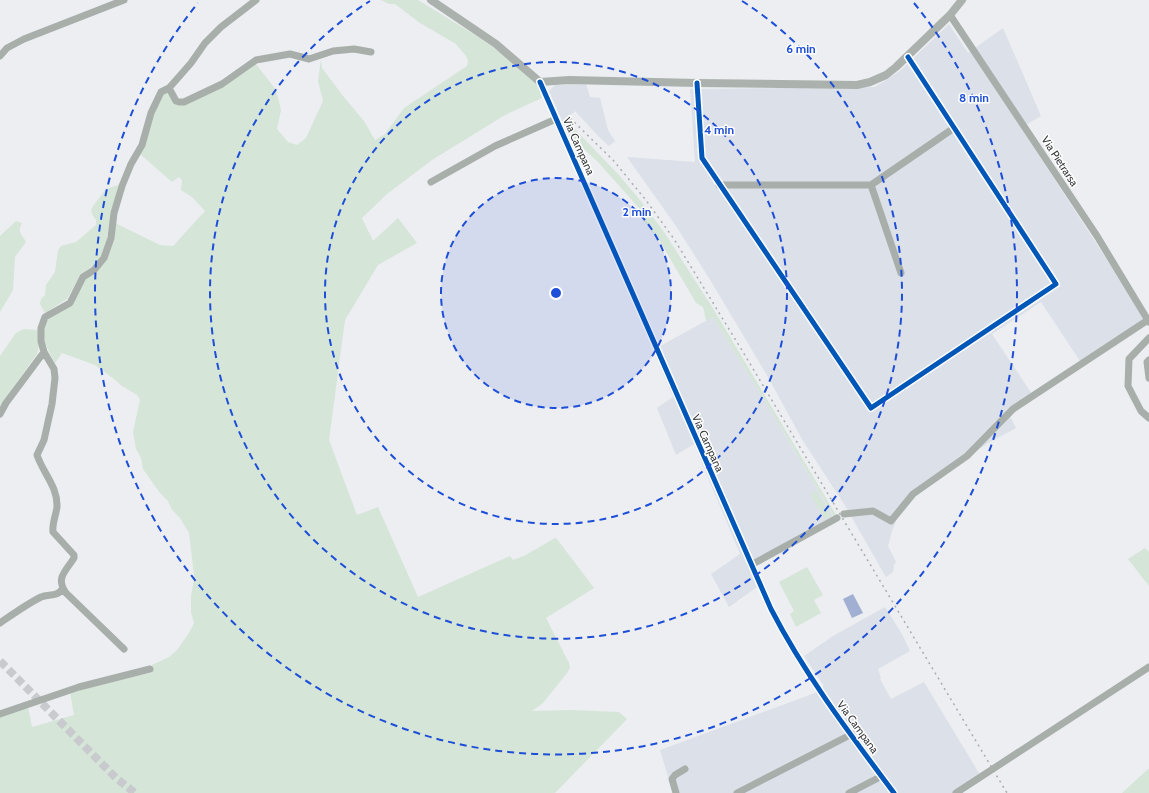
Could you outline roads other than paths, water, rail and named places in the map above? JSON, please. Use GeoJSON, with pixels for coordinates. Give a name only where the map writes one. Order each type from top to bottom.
{"type":"FeatureCollection","features":[{"type":"Feature","properties":{"kind":"main road","name":"Via Campana"},"geometry":{"type":"LineString","coordinates":[[431,0],[496,44],[540,82]]}},
{"type":"Feature","properties":{"kind":"main road"},"geometry":{"type":"LineString","coordinates":[[540,82],[569,80],[857,85],[870,82],[886,75],[908,57],[950,15],[962,0]]}},
{"type":"Feature","properties":{"kind":"street"},"geometry":{"type":"LineString","coordinates":[[0,56],[7,48],[24,39],[124,0]]}},
{"type":"Feature","properties":{"kind":"street"},"geometry":{"type":"LineString","coordinates":[[124,649],[82,610],[63,588],[61,581],[62,576],[73,561],[74,555],[53,532],[57,508],[55,494],[51,481],[37,455],[44,440],[54,394],[55,378],[54,369],[44,352],[41,341],[41,328],[45,317],[70,303],[83,277],[94,270],[104,258],[110,238],[114,213],[122,186],[142,145],[151,113],[161,92],[169,88],[191,63],[205,43],[221,27],[256,0]]}},
{"type":"Feature","properties":{"kind":"street","name":"Via Pietrarsa"},"geometry":{"type":"LineString","coordinates":[[950,15],[1097,236],[1148,321]]}},
{"type":"Feature","properties":{"kind":"street"},"geometry":{"type":"LineString","coordinates":[[169,88],[176,101],[184,102],[222,84],[256,60],[290,54],[309,59],[334,51],[354,49],[371,52]]}},
{"type":"Feature","properties":{"kind":"street"},"geometry":{"type":"LineString","coordinates":[[697,83],[702,158],[871,408],[1056,284],[908,57]]}},
{"type":"Feature","properties":{"kind":"street","name":"Via Campana"},"geometry":{"type":"LineString","coordinates":[[540,82],[770,610],[793,650],[894,793]]}},
{"type":"Feature","properties":{"kind":"street"},"geometry":{"type":"LineString","coordinates":[[431,182],[495,146],[556,120]]}},
{"type":"Feature","properties":{"kind":"street"},"geometry":{"type":"LineString","coordinates":[[719,185],[871,185],[954,128]]}},
{"type":"Feature","properties":{"kind":"street"},"geometry":{"type":"LineString","coordinates":[[871,185],[901,273]]}},
{"type":"Feature","properties":{"kind":"street"},"geometry":{"type":"LineString","coordinates":[[844,514],[873,511],[892,521],[913,494],[967,456],[1013,409],[1148,321]]}},
{"type":"Feature","properties":{"kind":"street"},"geometry":{"type":"LineString","coordinates":[[1149,338],[1130,359],[1128,386],[1141,411],[1149,418]]}},
{"type":"Feature","properties":{"kind":"street"},"geometry":{"type":"LineString","coordinates":[[0,414],[6,403],[44,352]]}},
{"type":"Feature","properties":{"kind":"street"},"geometry":{"type":"LineString","coordinates":[[1149,360],[1147,362],[1149,378]]}},
{"type":"Feature","properties":{"kind":"street"},"geometry":{"type":"LineString","coordinates":[[751,565],[837,518]]}},
{"type":"Feature","properties":{"kind":"street"},"geometry":{"type":"LineString","coordinates":[[0,623],[40,598],[60,593],[63,588]]}},
{"type":"Feature","properties":{"kind":"street"},"geometry":{"type":"LineString","coordinates":[[956,793],[1149,667]]}},
{"type":"Feature","properties":{"kind":"street"},"geometry":{"type":"LineString","coordinates":[[0,714],[79,687],[150,669]]}},
{"type":"Feature","properties":{"kind":"street"},"geometry":{"type":"LineString","coordinates":[[737,793],[852,734]]}},
{"type":"Feature","properties":{"kind":"street"},"geometry":{"type":"LineString","coordinates":[[676,793],[672,779],[675,775],[685,769]]}},
{"type":"Feature","properties":{"kind":"street"},"geometry":{"type":"LineString","coordinates":[[849,793],[882,776]]}},
{"type":"Feature","properties":{"kind":"water"},"geometry":{"type":"Polygon","coordinates":[[[853,594],[863,613],[852,618],[843,599],[853,594]]]}},
{"type":"Feature","properties":{"kind":"tunnel"},"geometry":{"type":"LineString","coordinates":[[0,661],[116,778],[135,793]]}},
{"type":"Feature","properties":{"kind":"railway"},"geometry":{"type":"LineString","coordinates":[[570,118],[613,160],[645,199],[674,239],[1007,793]]}}]}
